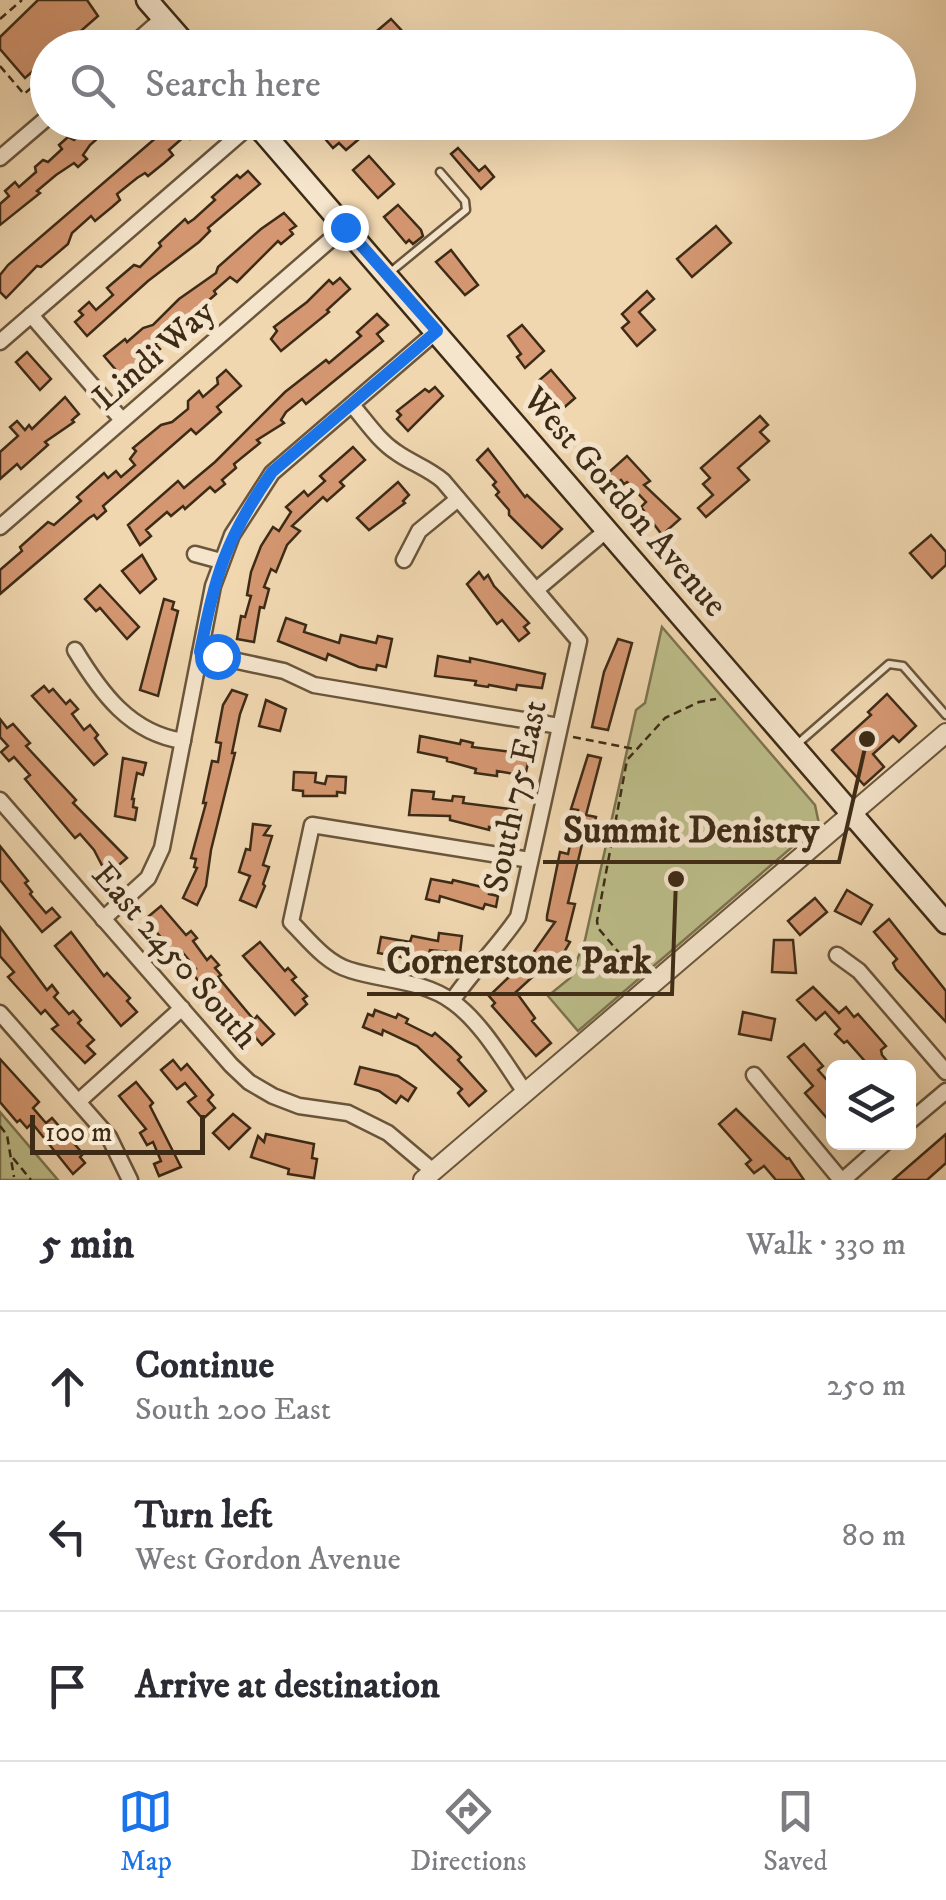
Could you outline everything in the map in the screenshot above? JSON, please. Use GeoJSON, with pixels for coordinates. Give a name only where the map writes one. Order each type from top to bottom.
{"type":"FeatureCollection","features":[{"type":"Feature","properties":{"kind":"main road"},"geometry":{"type":"LineString","coordinates":[[147,0],[173,30]]}},
{"type":"Feature","properties":{"kind":"main road","name":"West Gordon Avenue"},"geometry":{"type":"LineString","coordinates":[[270,140],[946,924]]}},
{"type":"Feature","properties":{"kind":"street"},"geometry":{"type":"LineString","coordinates":[[149,30],[163,18]]}},
{"type":"Feature","properties":{"kind":"street"},"geometry":{"type":"LineString","coordinates":[[0,158],[30,132]]}},
{"type":"Feature","properties":{"kind":"street"},"geometry":{"type":"LineString","coordinates":[[0,342],[233,140]]}},
{"type":"Feature","properties":{"kind":"street","name":"Lindi Way"},"geometry":{"type":"LineString","coordinates":[[0,526],[345,227]]}},
{"type":"Feature","properties":{"kind":"street"},"geometry":{"type":"LineString","coordinates":[[31,316],[122,420]]}},
{"type":"Feature","properties":{"kind":"street"},"geometry":{"type":"LineString","coordinates":[[104,918],[148,878],[162,848],[200,652],[221,561],[232,535],[272,472],[437,331]]}},
{"type":"Feature","properties":{"kind":"street"},"geometry":{"type":"LineString","coordinates":[[352,405],[386,444],[400,456],[426,467],[458,499],[536,590],[608,530]]}},
{"type":"Feature","properties":{"kind":"street"},"geometry":{"type":"LineString","coordinates":[[404,560],[419,532],[458,499]]}},
{"type":"Feature","properties":{"kind":"street"},"geometry":{"type":"LineString","coordinates":[[195,554],[221,561]]}},
{"type":"Feature","properties":{"kind":"street","name":"South 75 East"},"geometry":{"type":"LineString","coordinates":[[452,1002],[518,917],[580,641],[536,590]]}},
{"type":"Feature","properties":{"kind":"street"},"geometry":{"type":"LineString","coordinates":[[75,650],[113,703],[133,723],[150,733],[183,742]]}},
{"type":"Feature","properties":{"kind":"street"},"geometry":{"type":"LineString","coordinates":[[200,652],[284,671],[314,685],[559,726]]}},
{"type":"Feature","properties":{"kind":"street"},"geometry":{"type":"LineString","coordinates":[[428,1175],[946,733]]}},
{"type":"Feature","properties":{"kind":"street","name":"East 2450 South"},"geometry":{"type":"LineString","coordinates":[[0,800],[230,1066],[250,1082],[300,1106],[348,1114],[388,1134],[428,1175]]}},
{"type":"Feature","properties":{"kind":"street"},"geometry":{"type":"LineString","coordinates":[[525,1092],[483,1034],[452,1002],[419,986],[348,970],[325,956],[291,922],[312,826],[530,860]]}},
{"type":"Feature","properties":{"kind":"street"},"geometry":{"type":"LineString","coordinates":[[837,955],[859,972],[946,1072]]}},
{"type":"Feature","properties":{"kind":"street"},"geometry":{"type":"LineString","coordinates":[[79,1101],[182,1008]]}},
{"type":"Feature","properties":{"kind":"street"},"geometry":{"type":"LineString","coordinates":[[0,1013],[109,1137],[130,1180]]}},
{"type":"Feature","properties":{"kind":"street"},"geometry":{"type":"LineString","coordinates":[[754,1076],[842,1180],[877,1150]]}},
{"type":"Feature","properties":{"kind":"street"},"geometry":{"type":"LineString","coordinates":[[916,1116],[946,1091]]}},
{"type":"Feature","properties":{"kind":"lane"},"geometry":{"type":"LineString","coordinates":[[387,274],[466,210],[465,201],[440,172]]}},
{"type":"Feature","properties":{"kind":"lane"},"geometry":{"type":"LineString","coordinates":[[794,747],[889,664],[903,666],[946,715]]}},
{"type":"Feature","properties":{"kind":"path"},"geometry":{"type":"LineString","coordinates":[[0,19],[22,0]]}},
{"type":"Feature","properties":{"kind":"path"},"geometry":{"type":"LineString","coordinates":[[0,66],[24,94],[30,89]]}},
{"type":"Feature","properties":{"kind":"path"},"geometry":{"type":"LineString","coordinates":[[641,978],[598,928],[597,921],[628,760],[666,718],[699,702],[716,700]]}},
{"type":"Feature","properties":{"kind":"path"},"geometry":{"type":"LineString","coordinates":[[573,736],[635,749]]}},
{"type":"Feature","properties":{"kind":"path"},"geometry":{"type":"LineString","coordinates":[[0,1126],[8,1135],[14,1177]]}},
{"type":"Feature","properties":{"kind":"path"},"geometry":{"type":"LineString","coordinates":[[13,1157],[31,1180]]}},
{"type":"Feature","properties":{"kind":"green space"},"geometry":{"type":"Polygon","coordinates":[[[662,627],[815,805],[819,824],[578,1031],[548,996],[570,978],[585,940],[636,710],[645,703],[662,627]]]}},
{"type":"Feature","properties":{"kind":"green space"},"geometry":{"type":"Polygon","coordinates":[[[0,1112],[58,1180],[0,1180],[0,1112]]]}},
{"type":"Feature","properties":{"kind":"building"},"geometry":{"type":"Polygon","coordinates":[[[38,0],[87,0],[98,16],[82,30],[30,30],[30,74],[25,78],[0,49],[0,37],[38,0]]]}},
{"type":"Feature","properties":{"kind":"building"},"geometry":{"type":"Polygon","coordinates":[[[391,19],[401,30],[378,30],[391,19]]]}},
{"type":"Feature","properties":{"kind":"building"},"geometry":{"type":"Polygon","coordinates":[[[65,140],[96,140],[83,155],[87,159],[78,167],[74,163],[56,175],[0,225],[0,204],[9,196],[5,191],[15,182],[19,187],[36,172],[35,167],[43,160],[48,162],[62,149],[59,145],[65,140]]]}},
{"type":"Feature","properties":{"kind":"building"},"geometry":{"type":"Polygon","coordinates":[[[153,140],[180,140],[169,150],[173,155],[117,194],[120,200],[95,221],[91,216],[72,233],[68,244],[41,267],[37,266],[6,298],[0,292],[0,275],[153,140]]]}},
{"type":"Feature","properties":{"kind":"building"},"geometry":{"type":"Polygon","coordinates":[[[326,140],[358,140],[346,150],[339,143],[333,148],[326,140]]]}},
{"type":"Feature","properties":{"kind":"building"},"geometry":{"type":"Polygon","coordinates":[[[458,148],[479,171],[485,166],[494,177],[481,189],[451,154],[458,148]]]}},
{"type":"Feature","properties":{"kind":"building"},"geometry":{"type":"Polygon","coordinates":[[[369,156],[394,184],[378,198],[353,170],[369,156]]]}},
{"type":"Feature","properties":{"kind":"building"},"geometry":{"type":"Polygon","coordinates":[[[248,171],[260,184],[208,228],[210,231],[199,242],[87,336],[75,322],[83,315],[79,311],[89,302],[96,310],[113,295],[107,288],[134,265],[140,267],[185,219],[188,223],[194,219],[215,200],[212,197],[237,175],[240,178],[248,171]]]}},
{"type":"Feature","properties":{"kind":"building"},"geometry":{"type":"Polygon","coordinates":[[[398,205],[421,230],[423,236],[413,244],[409,240],[406,243],[384,217],[398,205]]]}},
{"type":"Feature","properties":{"kind":"building"},"geometry":{"type":"Polygon","coordinates":[[[284,213],[296,226],[290,230],[293,234],[281,244],[278,241],[237,282],[230,277],[214,291],[216,294],[208,301],[211,305],[185,327],[181,322],[155,344],[160,349],[133,372],[121,376],[104,356],[125,339],[127,342],[153,325],[284,213]]]}},
{"type":"Feature","properties":{"kind":"building"},"geometry":{"type":"Polygon","coordinates":[[[716,226],[731,243],[692,277],[677,259],[716,226]]]}},
{"type":"Feature","properties":{"kind":"building"},"geometry":{"type":"Polygon","coordinates":[[[451,250],[478,285],[465,295],[436,262],[451,250]]]}},
{"type":"Feature","properties":{"kind":"building"},"geometry":{"type":"Polygon","coordinates":[[[340,278],[350,289],[329,312],[281,351],[271,339],[277,331],[274,327],[329,280],[333,284],[340,278]]]}},
{"type":"Feature","properties":{"kind":"building"},"geometry":{"type":"Polygon","coordinates":[[[647,291],[654,299],[639,312],[655,330],[637,346],[622,328],[629,322],[622,314],[647,291]]]}},
{"type":"Feature","properties":{"kind":"building"},"geometry":{"type":"Polygon","coordinates":[[[377,314],[388,325],[377,334],[383,341],[306,404],[302,399],[286,412],[281,420],[284,423],[257,440],[260,443],[234,464],[236,468],[222,480],[225,484],[215,492],[210,487],[171,516],[167,512],[146,530],[151,536],[140,545],[128,525],[178,481],[184,488],[215,462],[285,392],[361,336],[357,332],[377,314]]]}},
{"type":"Feature","properties":{"kind":"building"},"geometry":{"type":"Polygon","coordinates":[[[522,325],[544,351],[525,368],[517,357],[521,354],[508,336],[522,325]]]}},
{"type":"Feature","properties":{"kind":"building"},"geometry":{"type":"Polygon","coordinates":[[[27,352],[51,379],[40,390],[16,362],[27,352]]]}},
{"type":"Feature","properties":{"kind":"building"},"geometry":{"type":"Polygon","coordinates":[[[226,370],[241,386],[217,407],[221,412],[196,434],[191,429],[103,506],[106,511],[97,519],[94,515],[89,518],[0,594],[0,570],[22,551],[20,547],[48,522],[54,525],[104,473],[108,478],[116,471],[121,477],[135,465],[130,459],[136,451],[133,448],[188,409],[188,401],[199,391],[203,397],[226,370]]]}},
{"type":"Feature","properties":{"kind":"building"},"geometry":{"type":"Polygon","coordinates":[[[551,370],[575,398],[560,411],[536,383],[551,370]]]}},
{"type":"Feature","properties":{"kind":"building"},"geometry":{"type":"Polygon","coordinates":[[[435,387],[443,396],[408,431],[397,419],[401,415],[397,411],[425,389],[429,392],[435,387]]]}},
{"type":"Feature","properties":{"kind":"building"},"geometry":{"type":"Polygon","coordinates":[[[65,397],[79,414],[74,422],[45,442],[48,445],[21,469],[17,464],[0,479],[0,452],[18,436],[10,427],[17,421],[25,430],[29,425],[32,429],[65,397]]]}},
{"type":"Feature","properties":{"kind":"building"},"geometry":{"type":"Polygon","coordinates":[[[760,416],[768,425],[760,432],[769,441],[738,468],[749,480],[706,517],[698,508],[713,495],[703,484],[710,478],[701,468],[760,416]]]}},
{"type":"Feature","properties":{"kind":"building"},"geometry":{"type":"Polygon","coordinates":[[[353,447],[365,460],[340,482],[344,486],[327,501],[323,497],[292,526],[300,531],[287,545],[276,572],[271,569],[254,642],[237,639],[241,616],[245,617],[251,596],[247,595],[251,572],[261,546],[273,527],[279,531],[291,512],[286,507],[304,491],[308,496],[325,481],[320,476],[353,447]]]}},
{"type":"Feature","properties":{"kind":"building"},"geometry":{"type":"Polygon","coordinates":[[[488,449],[525,497],[562,529],[542,548],[509,515],[496,495],[496,482],[477,460],[488,449]]]}},
{"type":"Feature","properties":{"kind":"building"},"geometry":{"type":"Polygon","coordinates":[[[627,456],[650,481],[644,485],[680,519],[662,535],[641,507],[646,502],[627,482],[617,483],[608,473],[627,456]]]}},
{"type":"Feature","properties":{"kind":"building"},"geometry":{"type":"Polygon","coordinates":[[[398,482],[409,495],[405,503],[369,530],[357,518],[398,482]]]}},
{"type":"Feature","properties":{"kind":"building"},"geometry":{"type":"Polygon","coordinates":[[[931,535],[946,552],[946,565],[932,578],[910,553],[931,535]]]}},
{"type":"Feature","properties":{"kind":"building"},"geometry":{"type":"Polygon","coordinates":[[[142,555],[156,579],[140,593],[122,571],[142,555]]]}},
{"type":"Feature","properties":{"kind":"building"},"geometry":{"type":"Polygon","coordinates":[[[479,572],[484,579],[488,575],[529,623],[524,627],[529,633],[519,641],[502,620],[497,624],[467,584],[479,572]]]}},
{"type":"Feature","properties":{"kind":"building"},"geometry":{"type":"Polygon","coordinates":[[[100,585],[139,627],[127,639],[100,608],[96,611],[85,599],[100,585]]]}},
{"type":"Feature","properties":{"kind":"building"},"geometry":{"type":"Polygon","coordinates":[[[164,599],[174,602],[172,609],[178,611],[158,696],[140,690],[164,599]]]}},
{"type":"Feature","properties":{"kind":"building"},"geometry":{"type":"Polygon","coordinates":[[[286,618],[306,625],[304,632],[339,643],[341,635],[376,643],[378,636],[392,639],[386,667],[359,667],[328,654],[326,660],[278,641],[286,618]]]}},
{"type":"Feature","properties":{"kind":"building"},"geometry":{"type":"Polygon","coordinates":[[[618,639],[632,643],[608,730],[592,727],[604,672],[618,639]]]}},
{"type":"Feature","properties":{"kind":"building"},"geometry":{"type":"Polygon","coordinates":[[[438,656],[470,662],[470,658],[545,674],[542,688],[488,687],[475,685],[476,681],[435,676],[438,656]]]}},
{"type":"Feature","properties":{"kind":"building"},"geometry":{"type":"Polygon","coordinates":[[[44,686],[49,692],[53,689],[66,704],[70,700],[78,709],[72,714],[84,730],[90,725],[98,735],[95,738],[107,754],[94,765],[32,696],[44,686]]]}},
{"type":"Feature","properties":{"kind":"building"},"geometry":{"type":"Polygon","coordinates":[[[232,690],[247,695],[206,886],[197,905],[183,898],[197,868],[196,859],[191,858],[206,803],[212,761],[218,762],[221,743],[216,742],[223,705],[232,690]]]}},
{"type":"Feature","properties":{"kind":"building"},"geometry":{"type":"Polygon","coordinates":[[[887,694],[916,726],[899,742],[893,736],[873,754],[884,767],[864,785],[832,750],[871,715],[868,712],[887,694]]]}},
{"type":"Feature","properties":{"kind":"building"},"geometry":{"type":"Polygon","coordinates":[[[266,700],[286,709],[280,731],[259,726],[266,700]]]}},
{"type":"Feature","properties":{"kind":"building"},"geometry":{"type":"Polygon","coordinates":[[[0,719],[7,728],[13,724],[30,743],[26,746],[76,800],[73,803],[127,858],[107,875],[94,850],[80,834],[75,838],[25,779],[30,775],[14,757],[9,761],[1,752],[8,746],[0,737],[0,719]]]}},
{"type":"Feature","properties":{"kind":"building"},"geometry":{"type":"Polygon","coordinates":[[[420,736],[519,753],[518,757],[529,759],[525,776],[497,771],[497,776],[475,773],[476,769],[447,758],[418,752],[420,736]]]}},
{"type":"Feature","properties":{"kind":"building"},"geometry":{"type":"Polygon","coordinates":[[[588,755],[601,758],[586,815],[596,817],[590,842],[583,840],[568,903],[575,904],[566,940],[570,942],[559,961],[553,958],[516,992],[535,1018],[532,1021],[551,1043],[536,1056],[492,1006],[495,1003],[489,996],[531,956],[555,922],[547,920],[547,916],[560,852],[568,854],[578,810],[571,809],[588,755]]]}},
{"type":"Feature","properties":{"kind":"building"},"geometry":{"type":"Polygon","coordinates":[[[123,758],[146,763],[143,775],[137,773],[132,799],[133,807],[137,808],[135,820],[115,816],[123,758]]]}},
{"type":"Feature","properties":{"kind":"building"},"geometry":{"type":"Polygon","coordinates":[[[294,772],[316,773],[315,782],[325,784],[327,776],[346,777],[345,793],[303,796],[303,791],[293,790],[294,772]]]}},
{"type":"Feature","properties":{"kind":"building"},"geometry":{"type":"Polygon","coordinates":[[[412,790],[434,792],[433,799],[452,801],[453,796],[464,797],[463,803],[517,810],[515,825],[489,830],[450,820],[450,816],[409,815],[412,790]]]}},
{"type":"Feature","properties":{"kind":"building"},"geometry":{"type":"Polygon","coordinates":[[[253,824],[270,826],[264,835],[272,836],[263,865],[269,867],[265,886],[256,907],[240,900],[250,876],[239,872],[246,849],[250,850],[253,824]]]}},
{"type":"Feature","properties":{"kind":"building"},"geometry":{"type":"Polygon","coordinates":[[[0,846],[28,881],[25,883],[30,894],[46,913],[52,908],[60,917],[42,932],[0,880],[0,846]]]}},
{"type":"Feature","properties":{"kind":"building"},"geometry":{"type":"Polygon","coordinates":[[[431,879],[490,889],[489,894],[498,896],[496,907],[485,904],[483,909],[440,896],[439,902],[426,899],[431,879]]]}},
{"type":"Feature","properties":{"kind":"building"},"geometry":{"type":"Polygon","coordinates":[[[847,890],[872,905],[861,924],[835,911],[847,890]]]}},
{"type":"Feature","properties":{"kind":"building"},"geometry":{"type":"Polygon","coordinates":[[[815,898],[827,912],[800,935],[788,921],[815,898]]]}},
{"type":"Feature","properties":{"kind":"building"},"geometry":{"type":"Polygon","coordinates":[[[161,906],[186,935],[191,931],[197,938],[193,941],[207,960],[211,956],[219,965],[215,968],[221,975],[218,977],[254,1020],[257,1016],[274,1034],[262,1045],[256,1038],[251,1042],[230,1020],[215,1002],[220,998],[204,981],[201,984],[192,973],[196,969],[183,953],[178,957],[152,927],[155,924],[149,916],[161,906]]]}},
{"type":"Feature","properties":{"kind":"building"},"geometry":{"type":"Polygon","coordinates":[[[889,919],[946,991],[946,1022],[896,969],[893,963],[897,959],[874,932],[889,919]]]}},
{"type":"Feature","properties":{"kind":"building"},"geometry":{"type":"Polygon","coordinates":[[[0,927],[47,990],[52,985],[58,993],[54,997],[69,1014],[73,1011],[94,1040],[87,1046],[95,1054],[85,1063],[52,1029],[58,1025],[45,1010],[41,1014],[8,977],[14,972],[0,956],[0,927]]]}},
{"type":"Feature","properties":{"kind":"building"},"geometry":{"type":"Polygon","coordinates":[[[71,932],[104,976],[107,973],[130,998],[127,1001],[137,1012],[121,1026],[55,946],[71,932]]]}},
{"type":"Feature","properties":{"kind":"building"},"geometry":{"type":"Polygon","coordinates":[[[439,933],[462,936],[460,953],[430,950],[428,957],[402,952],[401,957],[378,953],[381,937],[410,942],[412,936],[438,941],[439,933]]]}},
{"type":"Feature","properties":{"kind":"building"},"geometry":{"type":"Polygon","coordinates":[[[774,940],[793,940],[796,973],[772,972],[774,940]]]}},
{"type":"Feature","properties":{"kind":"building"},"geometry":{"type":"Polygon","coordinates":[[[260,942],[285,971],[288,968],[296,977],[292,980],[307,996],[303,999],[307,1004],[295,1015],[243,956],[260,942]]]}},
{"type":"Feature","properties":{"kind":"building"},"geometry":{"type":"Polygon","coordinates":[[[813,987],[839,1013],[846,1007],[854,1017],[858,1014],[886,1046],[881,1050],[886,1060],[864,1060],[835,1034],[840,1029],[825,1012],[816,1020],[797,1000],[813,987]]]}},
{"type":"Feature","properties":{"kind":"building"},"geometry":{"type":"Polygon","coordinates":[[[375,1010],[396,1018],[398,1014],[408,1019],[406,1023],[432,1036],[435,1033],[461,1057],[458,1060],[486,1091],[469,1106],[458,1093],[462,1089],[417,1046],[383,1030],[382,1035],[363,1027],[368,1014],[373,1016],[375,1010]]]}},
{"type":"Feature","properties":{"kind":"building"},"geometry":{"type":"Polygon","coordinates":[[[743,1012],[775,1019],[771,1040],[739,1034],[743,1012]]]}},
{"type":"Feature","properties":{"kind":"building"},"geometry":{"type":"Polygon","coordinates":[[[804,1044],[823,1066],[818,1070],[826,1079],[826,1117],[805,1093],[813,1086],[788,1057],[804,1044]]]}},
{"type":"Feature","properties":{"kind":"building"},"geometry":{"type":"Polygon","coordinates":[[[0,1059],[39,1102],[33,1108],[46,1123],[52,1118],[83,1154],[80,1157],[85,1163],[73,1174],[32,1123],[27,1128],[20,1120],[17,1122],[0,1102],[0,1059]]]}},
{"type":"Feature","properties":{"kind":"building"},"geometry":{"type":"Polygon","coordinates":[[[173,1060],[181,1070],[187,1064],[213,1095],[208,1100],[215,1108],[203,1119],[188,1102],[196,1096],[185,1083],[177,1089],[161,1070],[173,1060]]]}},
{"type":"Feature","properties":{"kind":"building"},"geometry":{"type":"Polygon","coordinates":[[[360,1067],[398,1076],[416,1088],[408,1101],[401,1096],[396,1103],[379,1091],[355,1084],[360,1067]]]}},
{"type":"Feature","properties":{"kind":"building"},"geometry":{"type":"Polygon","coordinates":[[[136,1082],[153,1103],[150,1106],[181,1167],[159,1176],[154,1164],[161,1161],[153,1142],[147,1145],[140,1133],[146,1129],[119,1096],[136,1082]]]}},
{"type":"Feature","properties":{"kind":"building"},"geometry":{"type":"Polygon","coordinates":[[[736,1109],[789,1158],[804,1180],[776,1180],[764,1166],[754,1173],[746,1164],[751,1160],[719,1124],[736,1109]]]}},
{"type":"Feature","properties":{"kind":"building"},"geometry":{"type":"Polygon","coordinates":[[[233,1114],[250,1128],[229,1149],[213,1133],[233,1114]]]}},
{"type":"Feature","properties":{"kind":"building"},"geometry":{"type":"Polygon","coordinates":[[[266,1134],[314,1144],[314,1178],[288,1174],[289,1169],[251,1157],[258,1136],[264,1142],[266,1134]]]}},
{"type":"Feature","properties":{"kind":"building"},"geometry":{"type":"Polygon","coordinates":[[[946,1134],[946,1163],[927,1180],[893,1180],[946,1134]]]}},
{"type":"Feature","properties":{"kind":"place","name":"Summit Denistry"},"geometry":{"type":"Point","coordinates":[867,739]}},
{"type":"Feature","properties":{"kind":"place","name":"Cornerstone Park"},"geometry":{"type":"Point","coordinates":[676,879]}},
{"type":"Feature","properties":{"kind":"route"},"geometry":{"type":"LineString","coordinates":[[217,656],[200,652],[213,586],[232,535],[254,498],[272,472],[437,331],[345,227]]}}]}
